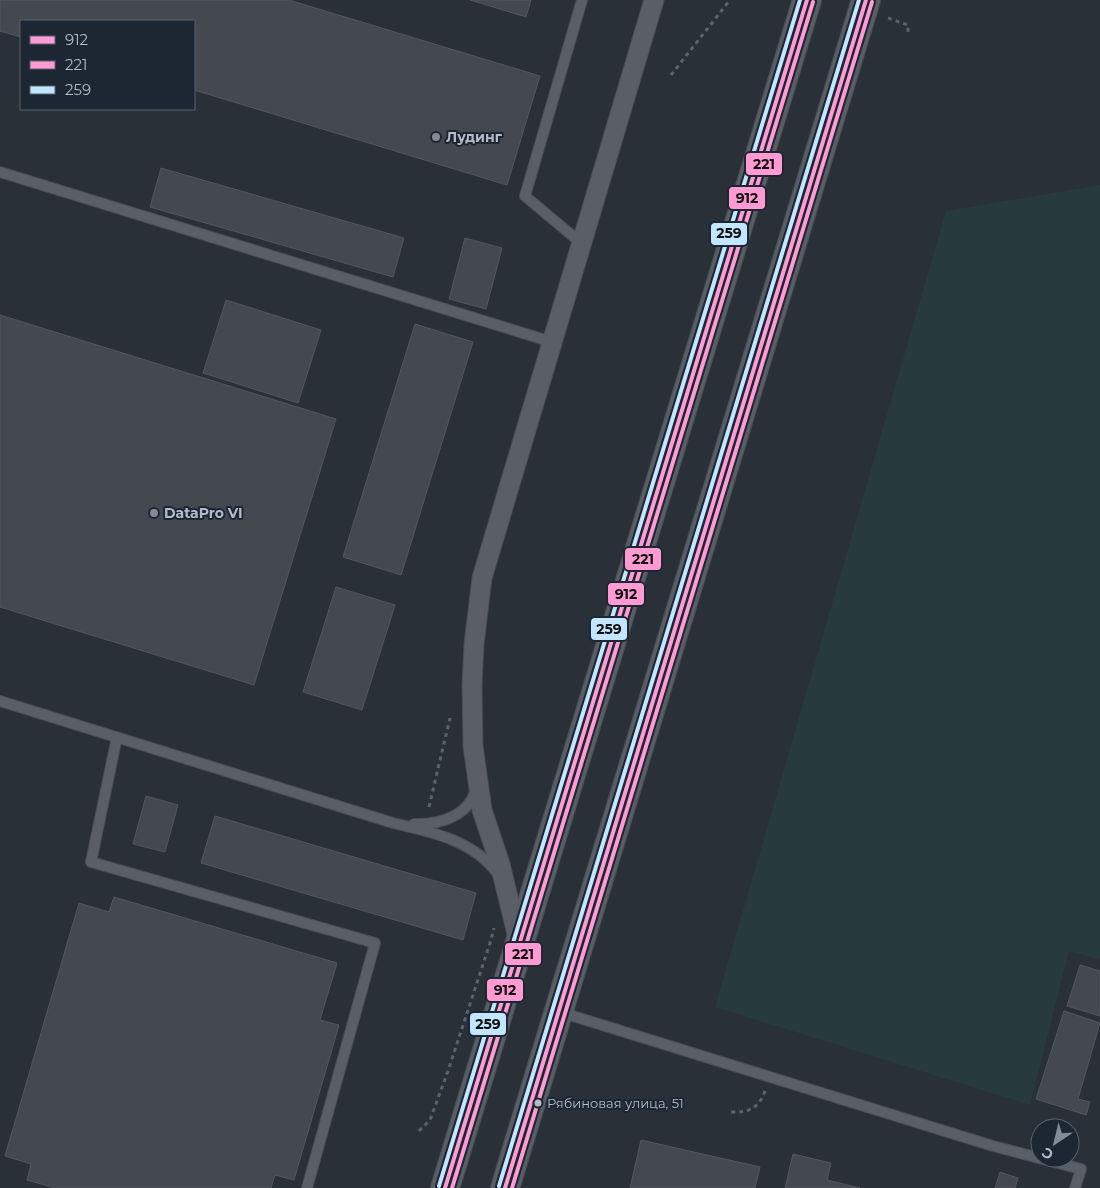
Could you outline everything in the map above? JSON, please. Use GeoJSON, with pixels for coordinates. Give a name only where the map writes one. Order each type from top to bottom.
{"type":"FeatureCollection","features":[{"type":"Feature","properties":{"kind":"main road"},"geometry":{"type":"LineString","coordinates":[[445,1188],[807,0]]}},
{"type":"Feature","properties":{"kind":"main road"},"geometry":{"type":"LineString","coordinates":[[505,1188],[866,0]]}},
{"type":"Feature","properties":{"kind":"street"},"geometry":{"type":"LineString","coordinates":[[519,944],[505,884],[482,810],[473,746],[472,684],[482,578],[654,0]]}},
{"type":"Feature","properties":{"kind":"lane"},"geometry":{"type":"LineString","coordinates":[[581,243],[525,196],[582,0]]}},
{"type":"Feature","properties":{"kind":"lane"},"geometry":{"type":"LineString","coordinates":[[0,172],[552,342]]}},
{"type":"Feature","properties":{"kind":"lane"},"geometry":{"type":"LineString","coordinates":[[0,701],[393,823],[436,833],[474,850],[490,863],[505,884]]}},
{"type":"Feature","properties":{"kind":"lane"},"geometry":{"type":"LineString","coordinates":[[117,737],[91,862],[375,943],[307,1188]]}},
{"type":"Feature","properties":{"kind":"lane"},"geometry":{"type":"LineString","coordinates":[[393,823],[425,824],[449,819],[466,808],[474,796],[478,778]]}},
{"type":"Feature","properties":{"kind":"lane"},"geometry":{"type":"LineString","coordinates":[[558,1011],[993,1146],[1081,1169],[1075,1188]]}},
{"type":"Feature","properties":{"kind":"path"},"geometry":{"type":"LineString","coordinates":[[671,75],[730,0]]}},
{"type":"Feature","properties":{"kind":"path"},"geometry":{"type":"LineString","coordinates":[[888,18],[908,25],[908,33]]}},
{"type":"Feature","properties":{"kind":"path"},"geometry":{"type":"LineString","coordinates":[[731,1112],[743,1113],[762,1100],[769,1077]]}},
{"type":"Feature","properties":{"kind":"green space"},"geometry":{"type":"Polygon","coordinates":[[[1100,185],[1100,960],[1069,951],[1030,1105],[715,1007],[946,211],[1100,185]]]}},
{"type":"Feature","properties":{"kind":"building","name":"Лудинг"},"geometry":{"type":"Polygon","coordinates":[[[0,0],[289,0],[540,76],[507,185],[195,90],[195,20],[20,20],[20,37],[0,31],[0,0]]]}},
{"type":"Feature","properties":{"kind":"building"},"geometry":{"type":"Polygon","coordinates":[[[470,0],[531,0],[526,17],[470,0]]]}},
{"type":"Feature","properties":{"kind":"building"},"geometry":{"type":"Polygon","coordinates":[[[161,168],[404,238],[393,277],[150,207],[161,168]]]}},
{"type":"Feature","properties":{"kind":"building"},"geometry":{"type":"Polygon","coordinates":[[[465,238],[502,248],[486,309],[449,299],[465,238]]]}},
{"type":"Feature","properties":{"kind":"building"},"geometry":{"type":"Polygon","coordinates":[[[226,300],[321,330],[298,403],[203,373],[226,300]]]}},
{"type":"Feature","properties":{"kind":"building","name":"DataPro VI"},"geometry":{"type":"Polygon","coordinates":[[[0,315],[336,419],[254,685],[0,607],[0,315]]]}},
{"type":"Feature","properties":{"kind":"building"},"geometry":{"type":"Polygon","coordinates":[[[415,324],[473,342],[401,575],[343,557],[415,324]]]}},
{"type":"Feature","properties":{"kind":"building"},"geometry":{"type":"Polygon","coordinates":[[[336,587],[395,605],[362,710],[303,692],[336,587]]]}},
{"type":"Feature","properties":{"kind":"building"},"geometry":{"type":"Polygon","coordinates":[[[146,796],[178,805],[165,852],[133,844],[146,796]]]}},
{"type":"Feature","properties":{"kind":"building"},"geometry":{"type":"Polygon","coordinates":[[[215,816],[476,893],[463,940],[201,863],[215,816]]]}},
{"type":"Feature","properties":{"kind":"building"},"geometry":{"type":"Polygon","coordinates":[[[114,897],[337,963],[320,1020],[339,1025],[294,1180],[275,1175],[271,1188],[55,1188],[27,1180],[31,1164],[5,1156],[79,903],[109,912],[114,897]]]}},
{"type":"Feature","properties":{"kind":"building"},"geometry":{"type":"Polygon","coordinates":[[[1080,965],[1100,971],[1100,1016],[1067,1006],[1080,965]]]}},
{"type":"Feature","properties":{"kind":"building"},"geometry":{"type":"Polygon","coordinates":[[[1064,1011],[1100,1023],[1078,1099],[1090,1102],[1086,1115],[1036,1099],[1064,1011]]]}},
{"type":"Feature","properties":{"kind":"building"},"geometry":{"type":"Polygon","coordinates":[[[641,1140],[760,1167],[755,1188],[630,1188],[641,1140]]]}},
{"type":"Feature","properties":{"kind":"building"},"geometry":{"type":"Polygon","coordinates":[[[793,1154],[831,1163],[827,1180],[860,1188],[785,1188],[793,1154]]]}},
{"type":"Feature","properties":{"kind":"building"},"geometry":{"type":"Polygon","coordinates":[[[1000,1172],[1018,1178],[1015,1188],[995,1188],[1000,1172]]]}},
{"type":"Feature","properties":{"kind":"transit line","name":"259"},"geometry":{"type":"LineString","coordinates":[[439,1186],[800,0]]}},
{"type":"Feature","properties":{"kind":"transit line","name":"912"},"geometry":{"type":"LineString","coordinates":[[445,1188],[807,0]]}},
{"type":"Feature","properties":{"kind":"transit line","name":"259"},"geometry":{"type":"LineString","coordinates":[[499,1186],[859,0]]}},
{"type":"Feature","properties":{"kind":"transit line","name":"912"},"geometry":{"type":"LineString","coordinates":[[505,1188],[866,0]]}},
{"type":"Feature","properties":{"kind":"transit line","name":"221"},"geometry":{"type":"LineString","coordinates":[[452,1188],[813,2]]}},
{"type":"Feature","properties":{"kind":"transit line","name":"221"},"geometry":{"type":"LineString","coordinates":[[512,1188],[872,2]]}},
{"type":"Feature","properties":{"kind":"place","name":"Лудинг"},"geometry":{"type":"Point","coordinates":[436,137]}},
{"type":"Feature","properties":{"kind":"place","name":"DataPro VI"},"geometry":{"type":"Point","coordinates":[154,513]}},
{"type":"Feature","properties":{"kind":"place","name":"Рябиновая улица, 51"},"geometry":{"type":"Point","coordinates":[538,1103]}}]}
